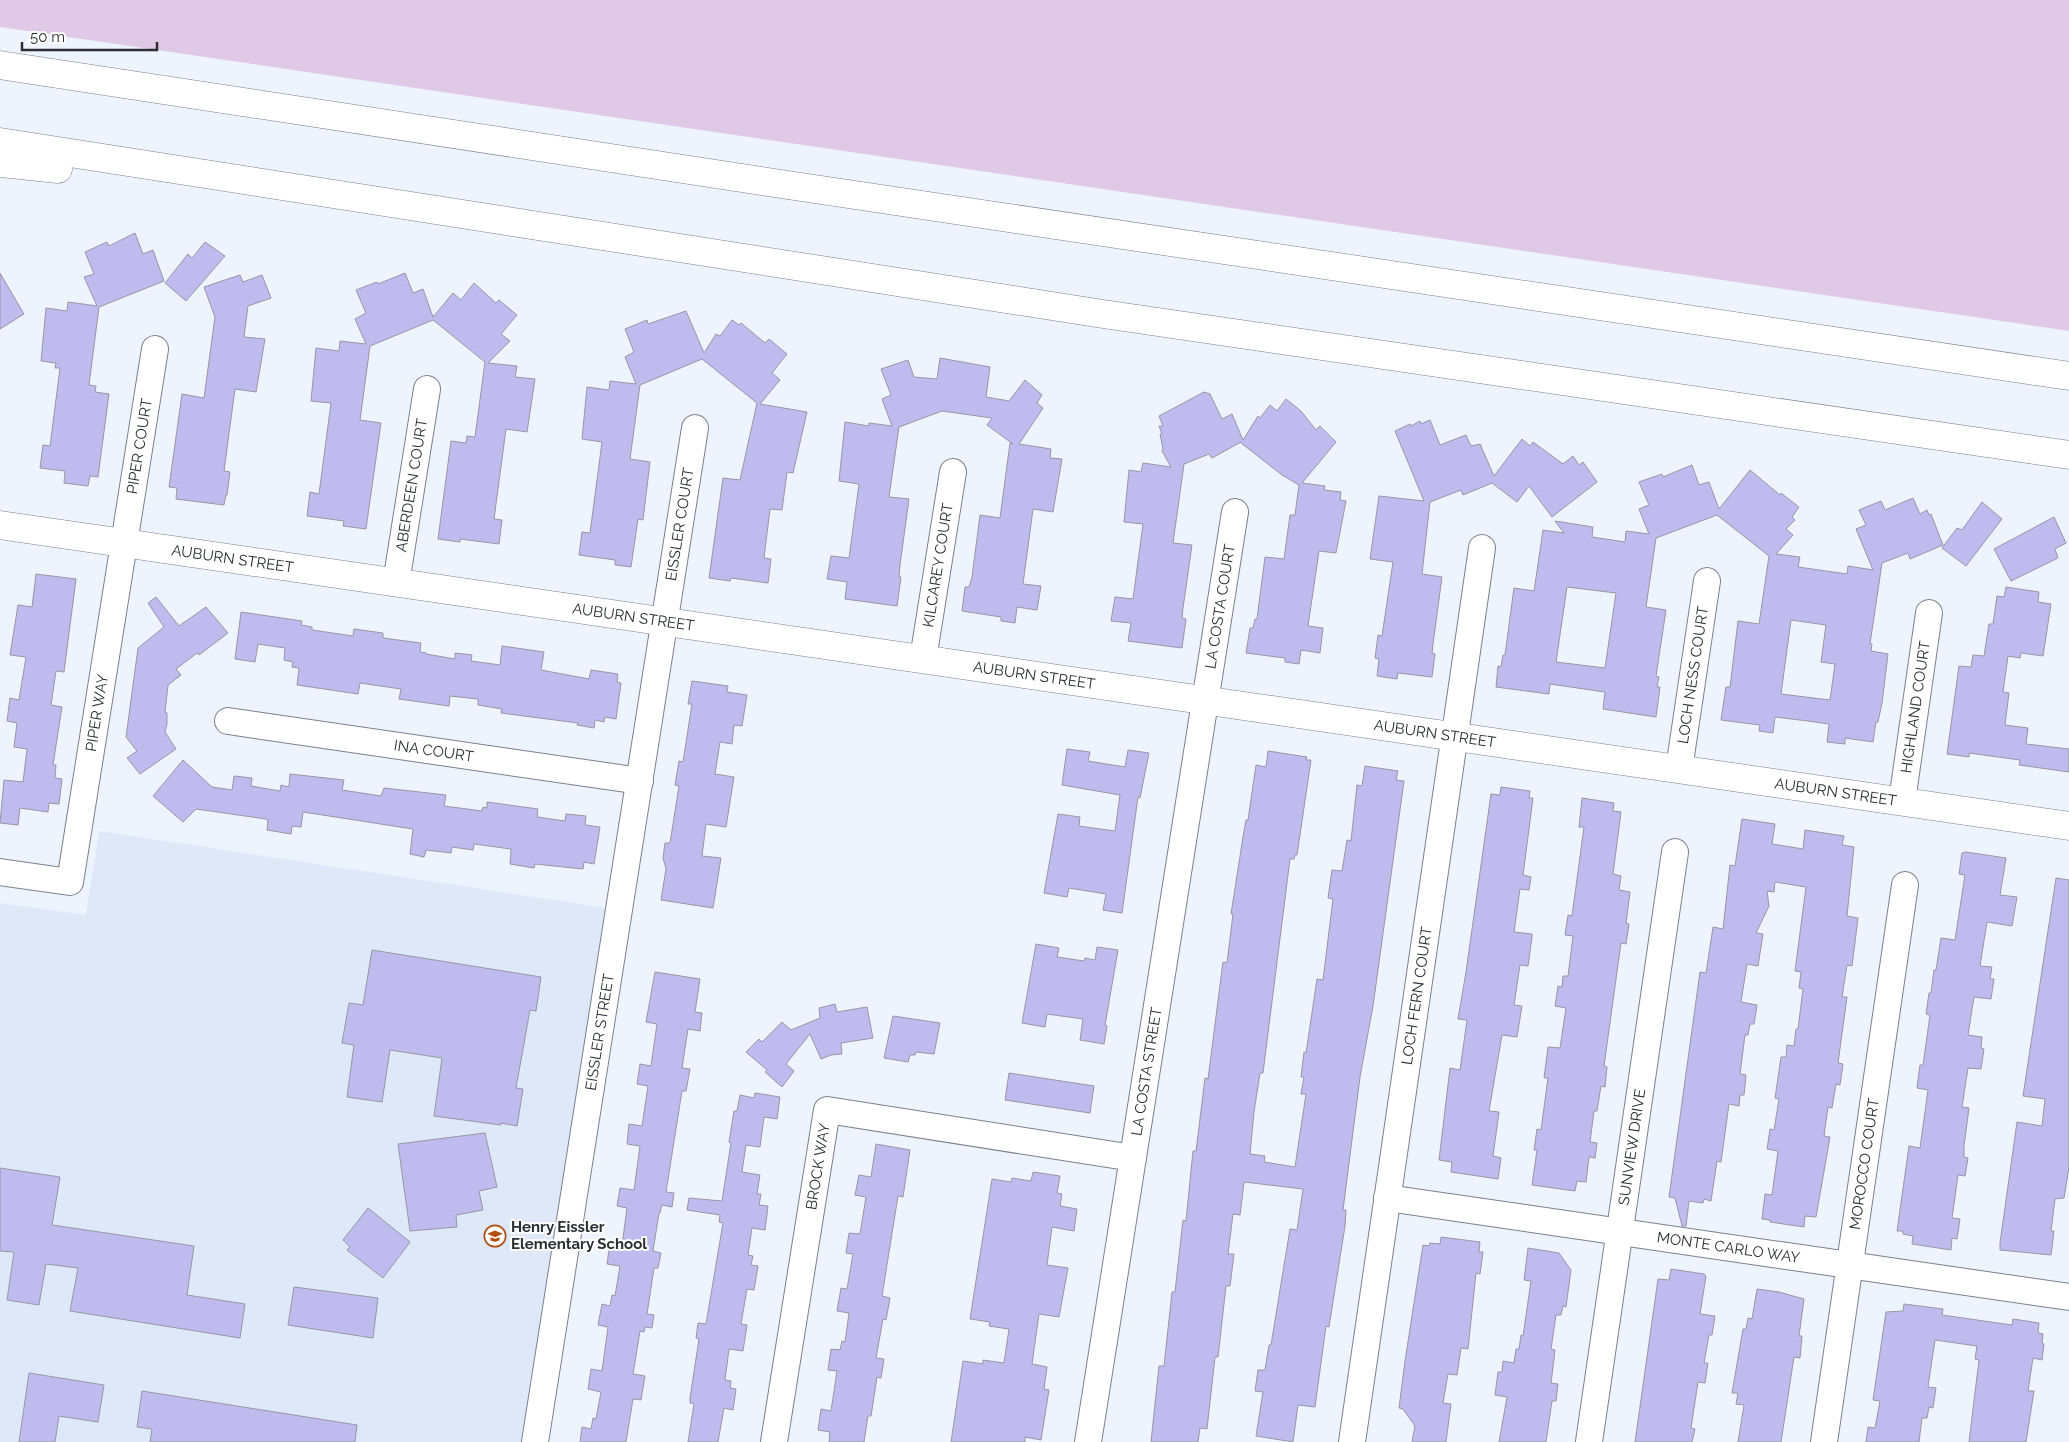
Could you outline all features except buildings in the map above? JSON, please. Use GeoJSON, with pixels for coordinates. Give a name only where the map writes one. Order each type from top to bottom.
{"type":"FeatureCollection","features":[{"type":"Feature","properties":{"kind":"main road"},"geometry":{"type":"LineString","coordinates":[[0,65],[819,190],[2069,376]]}},
{"type":"Feature","properties":{"kind":"main road"},"geometry":{"type":"LineString","coordinates":[[0,142],[1103,314],[2069,456]]}},
{"type":"Feature","properties":{"kind":"main road"},"geometry":{"type":"LineString","coordinates":[[0,163],[457,213]]}},
{"type":"Feature","properties":{"kind":"main road","name":"AUBURN STREET"},"geometry":{"type":"LineString","coordinates":[[0,525],[2069,826]]}},
{"type":"Feature","properties":{"kind":"street","name":"PIPER COURT"},"geometry":{"type":"LineString","coordinates":[[124,543],[155,349]]}},
{"type":"Feature","properties":{"kind":"street","name":"ABERDEEN COURT"},"geometry":{"type":"LineString","coordinates":[[396,583],[427,388]]}},
{"type":"Feature","properties":{"kind":"street","name":"EISSLER COURT"},"geometry":{"type":"LineString","coordinates":[[665,622],[695,428]]}},
{"type":"Feature","properties":{"kind":"street","name":"KILCAREY COURT"},"geometry":{"type":"LineString","coordinates":[[923,659],[953,472]]}},
{"type":"Feature","properties":{"kind":"street","name":"LA COSTA COURT"},"geometry":{"type":"LineString","coordinates":[[1206,700],[1235,512]]}},
{"type":"Feature","properties":{"kind":"street","name":"PIPER WAY"},"geometry":{"type":"LineString","coordinates":[[0,872],[70,882],[124,543]]}},
{"type":"Feature","properties":{"kind":"street","name":"LOCH FERN COURT"},"geometry":{"type":"LineString","coordinates":[[1352,1442],[1482,548]]}},
{"type":"Feature","properties":{"kind":"street","name":"LOCH NESS COURT"},"geometry":{"type":"LineString","coordinates":[[1679,769],[1707,581]]}},
{"type":"Feature","properties":{"kind":"street","name":"HIGHLAND COURT"},"geometry":{"type":"LineString","coordinates":[[1902,801],[1929,613]]}},
{"type":"Feature","properties":{"kind":"street","name":"EISSLER STREET"},"geometry":{"type":"LineString","coordinates":[[535,1442],[665,622]]}},
{"type":"Feature","properties":{"kind":"street","name":"LA COSTA STREET"},"geometry":{"type":"LineString","coordinates":[[1088,1442],[1206,700]]}},
{"type":"Feature","properties":{"kind":"street","name":"INA COURT"},"geometry":{"type":"LineString","coordinates":[[228,721],[640,781]]}},
{"type":"Feature","properties":{"kind":"street","name":"SUNVIEW DRIVE"},"geometry":{"type":"LineString","coordinates":[[1589,1442],[1675,852]]}},
{"type":"Feature","properties":{"kind":"street","name":"MOROCCO COURT"},"geometry":{"type":"LineString","coordinates":[[1824,1442],[1905,886]]}},
{"type":"Feature","properties":{"kind":"street","name":"BROCK WAY"},"geometry":{"type":"LineString","coordinates":[[774,1442],[827,1110],[1133,1158]]}},
{"type":"Feature","properties":{"kind":"street","name":"MONTE CARLO WAY"},"geometry":{"type":"LineString","coordinates":[[1387,1198],[2069,1297]]}},
{"type":"Feature","properties":{"kind":"shaded area"},"geometry":{"type":"Polygon","coordinates":[[[0,0],[2069,0],[2069,331],[0,27],[0,0]]]}},
{"type":"Feature","properties":{"kind":"shaded area"},"geometry":{"type":"Polygon","coordinates":[[[99,831],[607,908],[521,1442],[0,1442],[0,903],[86,915],[99,831]]]}},
{"type":"Feature","properties":{"kind":"place","name":"Henry Eissler Elementary School"},"geometry":{"type":"Point","coordinates":[495,1236]}}]}
